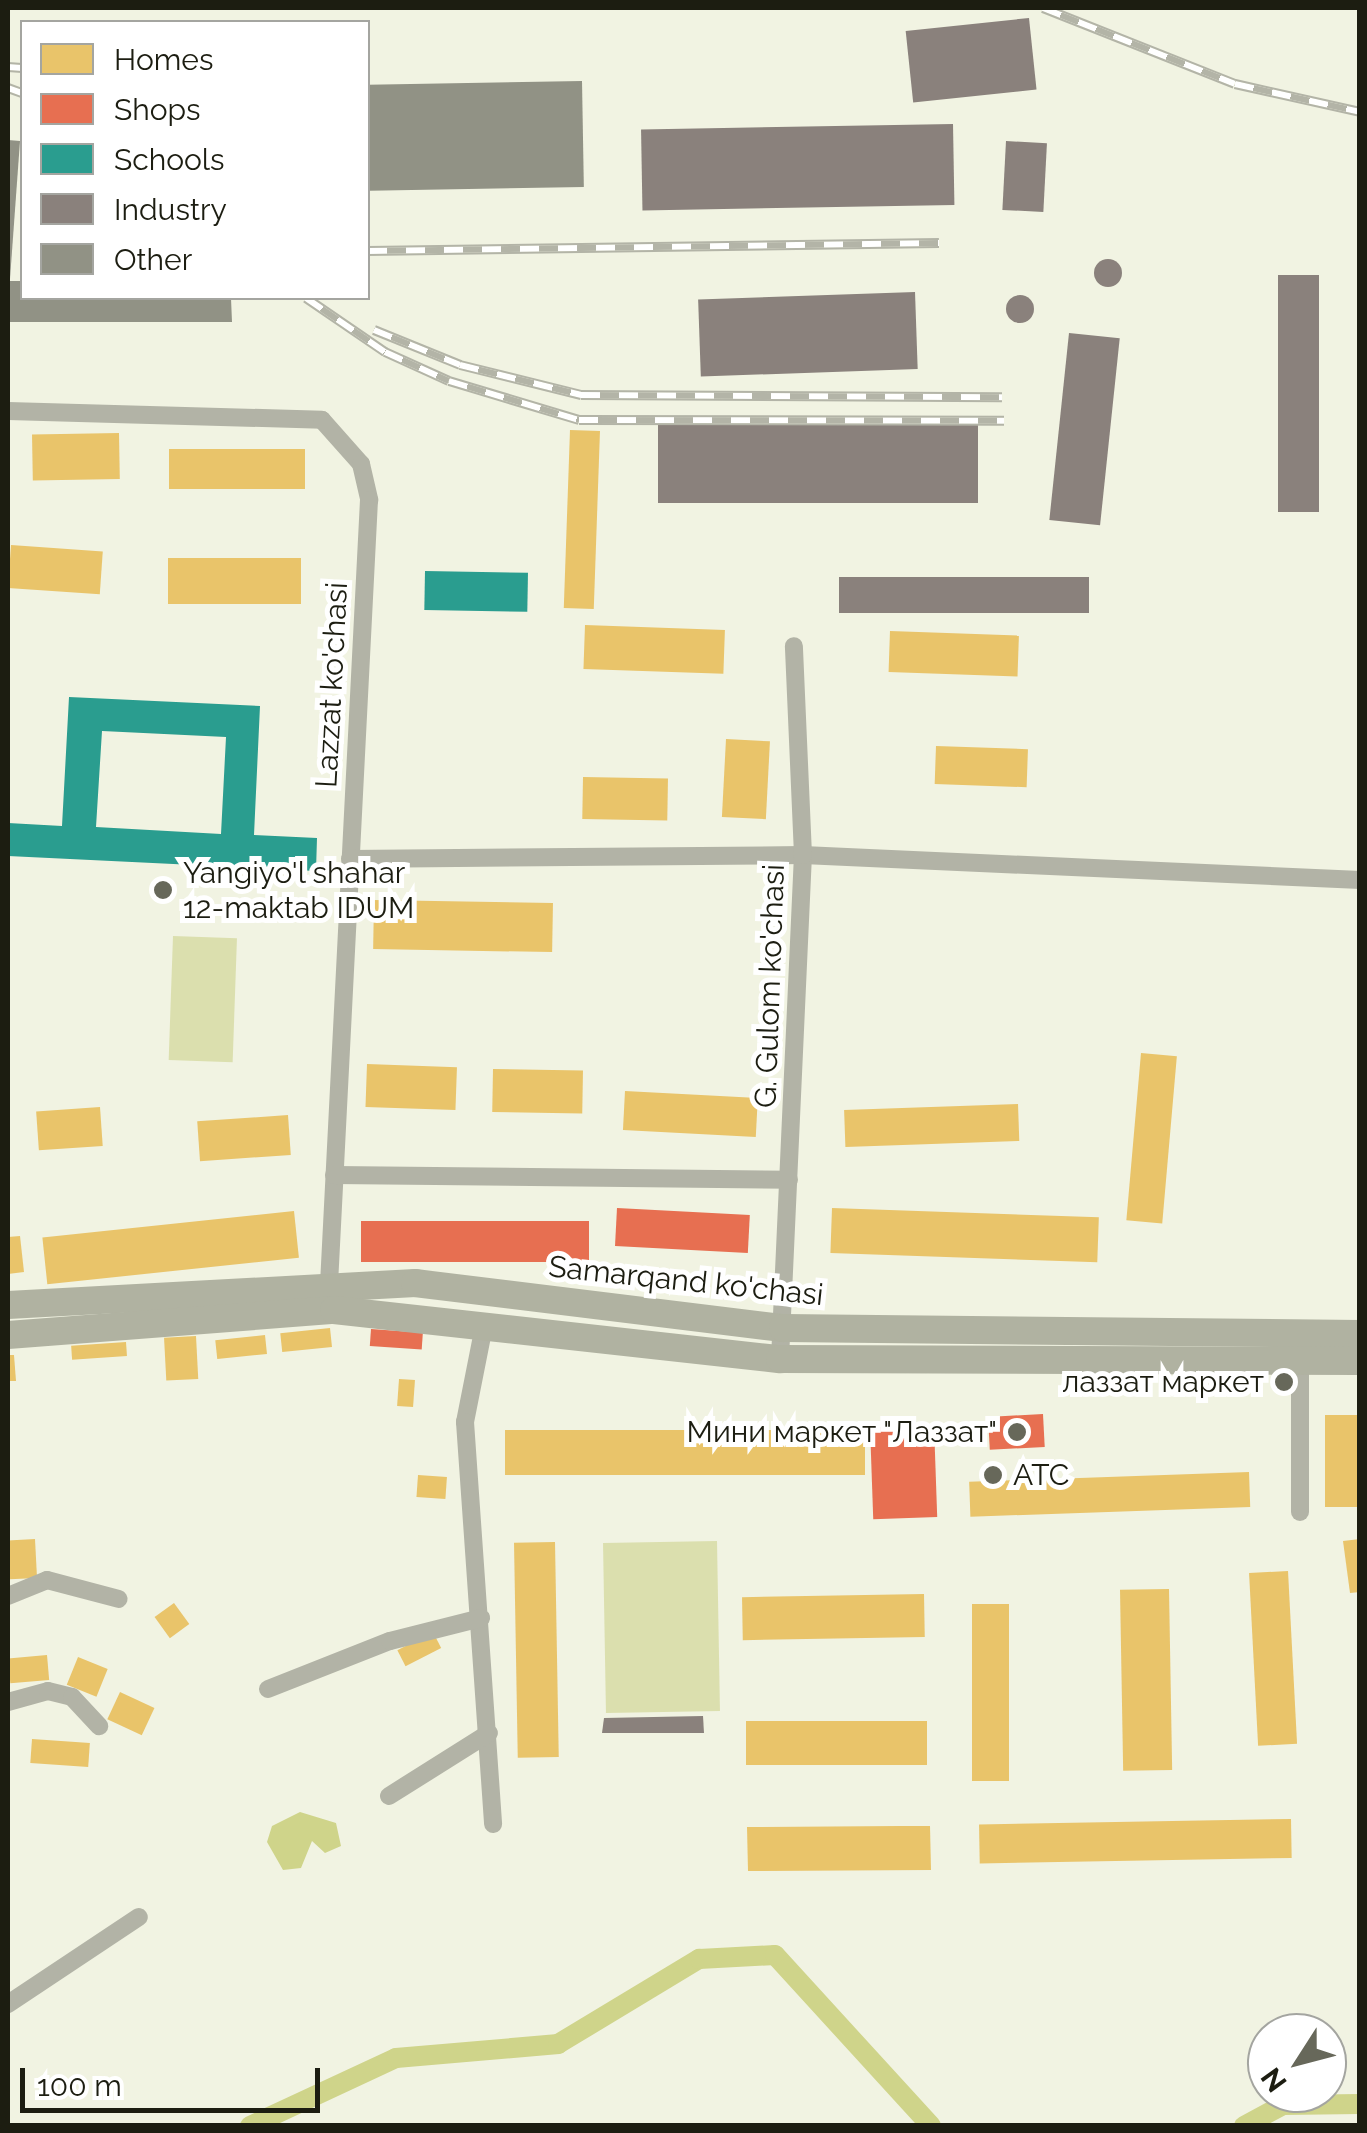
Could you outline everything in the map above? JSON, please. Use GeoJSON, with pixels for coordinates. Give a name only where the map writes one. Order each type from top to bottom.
{"type":"FeatureCollection","features":[{"type":"Feature","properties":{"kind":"main road","name":"Samarqand ko'chasi"},"geometry":{"type":"LineString","coordinates":[[8,1305],[329,1282],[415,1282],[782,1328],[1360,1334]]}},
{"type":"Feature","properties":{"kind":"main road"},"geometry":{"type":"LineString","coordinates":[[8,1335],[334,1310],[780,1359],[1360,1361]]}},
{"type":"Feature","properties":{"kind":"street","name":"Lazzat ko'chasi"},"geometry":{"type":"LineString","coordinates":[[8,411],[322,420],[345,439],[369,500],[329,1282]]}},
{"type":"Feature","properties":{"kind":"street","name":"G. Gulom ko'chasi"},"geometry":{"type":"LineString","coordinates":[[780,1359],[803,855],[794,646]]}},
{"type":"Feature","properties":{"kind":"street"},"geometry":{"type":"LineString","coordinates":[[350,859],[803,855],[1360,880]]}},
{"type":"Feature","properties":{"kind":"street"},"geometry":{"type":"LineString","coordinates":[[334,1176],[789,1180]]}},
{"type":"Feature","properties":{"kind":"street"},"geometry":{"type":"LineString","coordinates":[[484,1326],[466,1422],[494,1824]]}},
{"type":"Feature","properties":{"kind":"street"},"geometry":{"type":"LineString","coordinates":[[1300,1363],[1300,1512]]}},
{"type":"Feature","properties":{"kind":"street"},"geometry":{"type":"LineString","coordinates":[[8,1596],[47,1580],[118,1599]]}},
{"type":"Feature","properties":{"kind":"street"},"geometry":{"type":"LineString","coordinates":[[268,1689],[390,1641],[481,1618]]}},
{"type":"Feature","properties":{"kind":"street"},"geometry":{"type":"LineString","coordinates":[[8,1702],[60,1694],[99,1726]]}},
{"type":"Feature","properties":{"kind":"street"},"geometry":{"type":"LineString","coordinates":[[389,1796],[489,1732]]}},
{"type":"Feature","properties":{"kind":"street"},"geometry":{"type":"LineString","coordinates":[[8,2004],[139,1917]]}},
{"type":"Feature","properties":{"kind":"shaded area"},"geometry":{"type":"Polygon","coordinates":[[[173,936],[237,938],[233,1062],[169,1060],[173,936]]]}},
{"type":"Feature","properties":{"kind":"shaded area"},"geometry":{"type":"Polygon","coordinates":[[[717,1541],[720,1711],[606,1713],[603,1543],[717,1541]]]}},
{"type":"Feature","properties":{"kind":"shaded area"},"geometry":{"type":"Polygon","coordinates":[[[300,1812],[336,1823],[341,1846],[325,1853],[312,1841],[301,1868],[283,1870],[267,1842],[272,1826],[300,1812]]]}},
{"type":"Feature","properties":{"kind":"building: Homes"},"geometry":{"type":"Polygon","coordinates":[[[570,430],[600,431],[594,609],[564,608],[570,430]]]}},
{"type":"Feature","properties":{"kind":"building: Homes"},"geometry":{"type":"Polygon","coordinates":[[[119,433],[120,479],[33,481],[32,435],[119,433]]]}},
{"type":"Feature","properties":{"kind":"building: Homes"},"geometry":{"type":"Polygon","coordinates":[[[169,449],[305,449],[305,489],[169,489],[169,449]]]}},
{"type":"Feature","properties":{"kind":"building: Homes"},"geometry":{"type":"Polygon","coordinates":[[[11,545],[103,551],[100,594],[8,588],[11,545]]]}},
{"type":"Feature","properties":{"kind":"building: Homes"},"geometry":{"type":"Polygon","coordinates":[[[168,558],[301,558],[301,604],[168,604],[168,558]]]}},
{"type":"Feature","properties":{"kind":"building: Homes"},"geometry":{"type":"Polygon","coordinates":[[[585,625],[725,630],[723,674],[583,669],[585,625]]]}},
{"type":"Feature","properties":{"kind":"building: Homes"},"geometry":{"type":"Polygon","coordinates":[[[890,631],[1019,636],[1017,676],[889,672],[890,631]]]}},
{"type":"Feature","properties":{"kind":"building: Homes"},"geometry":{"type":"Polygon","coordinates":[[[726,739],[770,741],[766,819],[722,817],[726,739]]]}},
{"type":"Feature","properties":{"kind":"building: Homes"},"geometry":{"type":"Polygon","coordinates":[[[936,746],[1028,749],[1027,787],[935,784],[936,746]]]}},
{"type":"Feature","properties":{"kind":"building: Homes"},"geometry":{"type":"Polygon","coordinates":[[[583,777],[668,778],[667,820],[582,819],[583,777]]]}},
{"type":"Feature","properties":{"kind":"building: Homes"},"geometry":{"type":"Polygon","coordinates":[[[374,900],[553,903],[552,952],[373,949],[374,900]]]}},
{"type":"Feature","properties":{"kind":"building: Homes"},"geometry":{"type":"Polygon","coordinates":[[[1141,1053],[1177,1056],[1162,1223],[1126,1220],[1141,1053]]]}},
{"type":"Feature","properties":{"kind":"building: Homes"},"geometry":{"type":"Polygon","coordinates":[[[367,1064],[457,1067],[455,1110],[365,1107],[367,1064]]]}},
{"type":"Feature","properties":{"kind":"building: Homes"},"geometry":{"type":"Polygon","coordinates":[[[493,1069],[583,1071],[582,1114],[492,1112],[493,1069]]]}},
{"type":"Feature","properties":{"kind":"building: Homes"},"geometry":{"type":"Polygon","coordinates":[[[625,1091],[758,1098],[756,1137],[623,1130],[625,1091]]]}},
{"type":"Feature","properties":{"kind":"building: Homes"},"geometry":{"type":"Polygon","coordinates":[[[1018,1104],[1019,1141],[845,1147],[844,1110],[1018,1104]]]}},
{"type":"Feature","properties":{"kind":"building: Homes"},"geometry":{"type":"Polygon","coordinates":[[[100,1107],[103,1146],[39,1150],[36,1111],[100,1107]]]}},
{"type":"Feature","properties":{"kind":"building: Homes"},"geometry":{"type":"Polygon","coordinates":[[[288,1115],[291,1155],[200,1161],[197,1121],[288,1115]]]}},
{"type":"Feature","properties":{"kind":"building: Homes"},"geometry":{"type":"Polygon","coordinates":[[[832,1208],[1099,1217],[1097,1262],[830,1253],[832,1208]]]}},
{"type":"Feature","properties":{"kind":"building: Homes"},"geometry":{"type":"Polygon","coordinates":[[[294,1211],[299,1258],[47,1284],[42,1237],[294,1211]]]}},
{"type":"Feature","properties":{"kind":"building: Homes"},"geometry":{"type":"Polygon","coordinates":[[[20,1236],[24,1272],[8,1274],[8,1237],[20,1236]]]}},
{"type":"Feature","properties":{"kind":"building: Homes"},"geometry":{"type":"Polygon","coordinates":[[[330,1328],[332,1347],[282,1352],[280,1333],[330,1328]]]}},
{"type":"Feature","properties":{"kind":"building: Homes"},"geometry":{"type":"Polygon","coordinates":[[[265,1335],[267,1354],[217,1359],[215,1340],[265,1335]]]}},
{"type":"Feature","properties":{"kind":"building: Homes"},"geometry":{"type":"Polygon","coordinates":[[[196,1336],[198,1379],[166,1381],[164,1338],[196,1336]]]}},
{"type":"Feature","properties":{"kind":"building: Homes"},"geometry":{"type":"Polygon","coordinates":[[[126,1342],[127,1356],[72,1360],[71,1346],[126,1342]]]}},
{"type":"Feature","properties":{"kind":"building: Homes"},"geometry":{"type":"Polygon","coordinates":[[[8,1355],[14,1355],[16,1381],[8,1381],[8,1355]]]}},
{"type":"Feature","properties":{"kind":"building: Homes"},"geometry":{"type":"Polygon","coordinates":[[[399,1379],[415,1380],[413,1407],[397,1406],[399,1379]]]}},
{"type":"Feature","properties":{"kind":"building: Homes"},"geometry":{"type":"Polygon","coordinates":[[[1325,1415],[1360,1415],[1360,1507],[1325,1507],[1325,1415]]]}},
{"type":"Feature","properties":{"kind":"building: Homes"},"geometry":{"type":"Polygon","coordinates":[[[505,1430],[865,1430],[865,1475],[505,1475],[505,1430]]]}},
{"type":"Feature","properties":{"kind":"building: Homes"},"geometry":{"type":"Polygon","coordinates":[[[1249,1472],[1250,1507],[970,1517],[969,1482],[1249,1472]]]}},
{"type":"Feature","properties":{"kind":"building: Homes"},"geometry":{"type":"Polygon","coordinates":[[[418,1475],[447,1477],[445,1499],[416,1497],[418,1475]]]}},
{"type":"Feature","properties":{"kind":"building: Homes"},"geometry":{"type":"Polygon","coordinates":[[[35,1539],[37,1578],[10,1579],[8,1540],[35,1539]]]}},
{"type":"Feature","properties":{"kind":"building: Homes"},"geometry":{"type":"Polygon","coordinates":[[[1360,1539],[1360,1592],[1350,1593],[1343,1541],[1360,1539]]]}},
{"type":"Feature","properties":{"kind":"building: Homes"},"geometry":{"type":"Polygon","coordinates":[[[555,1542],[559,1757],[518,1758],[514,1543],[555,1542]]]}},
{"type":"Feature","properties":{"kind":"building: Homes"},"geometry":{"type":"Polygon","coordinates":[[[1288,1571],[1297,1744],[1258,1746],[1249,1573],[1288,1571]]]}},
{"type":"Feature","properties":{"kind":"building: Homes"},"geometry":{"type":"Polygon","coordinates":[[[1169,1589],[1172,1770],[1123,1771],[1120,1590],[1169,1589]]]}},
{"type":"Feature","properties":{"kind":"building: Homes"},"geometry":{"type":"Polygon","coordinates":[[[924,1594],[925,1637],[743,1640],[742,1597],[924,1594]]]}},
{"type":"Feature","properties":{"kind":"building: Homes"},"geometry":{"type":"Polygon","coordinates":[[[174,1603],[189,1624],[170,1638],[155,1617],[174,1603]]]}},
{"type":"Feature","properties":{"kind":"building: Homes"},"geometry":{"type":"Polygon","coordinates":[[[972,1604],[1009,1604],[1009,1781],[972,1781],[972,1604]]]}},
{"type":"Feature","properties":{"kind":"building: Homes"},"geometry":{"type":"Polygon","coordinates":[[[433,1632],[441,1648],[406,1666],[397,1650],[433,1632]]]}},
{"type":"Feature","properties":{"kind":"building: Homes"},"geometry":{"type":"Polygon","coordinates":[[[47,1655],[49,1680],[10,1683],[8,1658],[47,1655]]]}},
{"type":"Feature","properties":{"kind":"building: Homes"},"geometry":{"type":"Polygon","coordinates":[[[78,1657],[108,1669],[96,1697],[67,1685],[78,1657]]]}},
{"type":"Feature","properties":{"kind":"building: Homes"},"geometry":{"type":"Polygon","coordinates":[[[120,1692],[154,1708],[142,1735],[107,1719],[120,1692]]]}},
{"type":"Feature","properties":{"kind":"building: Homes"},"geometry":{"type":"Polygon","coordinates":[[[746,1721],[927,1721],[927,1765],[746,1765],[746,1721]]]}},
{"type":"Feature","properties":{"kind":"building: Homes"},"geometry":{"type":"Polygon","coordinates":[[[32,1739],[90,1743],[88,1767],[30,1763],[32,1739]]]}},
{"type":"Feature","properties":{"kind":"building: Homes"},"geometry":{"type":"Polygon","coordinates":[[[1291,1819],[1292,1858],[980,1863],[979,1824],[1291,1819]]]}},
{"type":"Feature","properties":{"kind":"building: Homes"},"geometry":{"type":"Polygon","coordinates":[[[930,1826],[931,1870],[748,1871],[747,1827],[930,1826]]]}},
{"type":"Feature","properties":{"kind":"building: Shops"},"geometry":{"type":"Polygon","coordinates":[[[617,1208],[750,1215],[748,1253],[615,1246],[617,1208]]]}},
{"type":"Feature","properties":{"kind":"building: Shops"},"geometry":{"type":"Polygon","coordinates":[[[361,1221],[589,1221],[589,1262],[361,1262],[361,1221]]]}},
{"type":"Feature","properties":{"kind":"building: Shops"},"geometry":{"type":"Polygon","coordinates":[[[371,1329],[423,1333],[422,1350],[370,1346],[371,1329]]]}},
{"type":"Feature","properties":{"kind":"building: Shops","name":"Мини маркет \"Лаззат\""},"geometry":{"type":"Polygon","coordinates":[[[1043,1414],[1045,1447],[990,1450],[988,1417],[1043,1414]]]}},
{"type":"Feature","properties":{"kind":"building: Shops"},"geometry":{"type":"Polygon","coordinates":[[[934,1425],[937,1517],[873,1519],[870,1427],[934,1425]]]}},
{"type":"Feature","properties":{"kind":"building: Schools"},"geometry":{"type":"Polygon","coordinates":[[[425,571],[528,573],[527,612],[424,610],[425,571]]]}},
{"type":"Feature","properties":{"kind":"building: Schools"},"geometry":{"type":"Polygon","coordinates":[[[69,697],[260,706],[254,835],[317,838],[316,871],[8,856],[8,823],[62,826],[69,697]],[[102,731],[96,827],[221,834],[226,737],[102,731]]]}},
{"type":"Feature","properties":{"kind":"building: Industry"},"geometry":{"type":"Polygon","coordinates":[[[1029,18],[1037,90],[913,103],[906,31],[1029,18]]]}},
{"type":"Feature","properties":{"kind":"building: Industry"},"geometry":{"type":"Polygon","coordinates":[[[953,124],[954,205],[642,210],[641,129],[953,124]]]}},
{"type":"Feature","properties":{"kind":"building: Industry"},"geometry":{"type":"Polygon","coordinates":[[[1006,141],[1047,143],[1043,212],[1002,210],[1006,141]]]}},
{"type":"Feature","properties":{"kind":"building: Industry"},"geometry":{"type":"Polygon","coordinates":[[[1108,259],[1118,263],[1122,273],[1118,283],[1108,287],[1098,283],[1094,273],[1098,263],[1108,259]]]}},
{"type":"Feature","properties":{"kind":"building: Industry"},"geometry":{"type":"Polygon","coordinates":[[[1278,275],[1319,275],[1319,512],[1278,512],[1278,275]]]}},
{"type":"Feature","properties":{"kind":"building: Industry"},"geometry":{"type":"Polygon","coordinates":[[[915,292],[918,369],[701,377],[698,300],[915,292]]]}},
{"type":"Feature","properties":{"kind":"building: Industry"},"geometry":{"type":"Polygon","coordinates":[[[1020,295],[1030,299],[1034,309],[1030,319],[1020,323],[1010,319],[1006,309],[1010,299],[1020,295]]]}},
{"type":"Feature","properties":{"kind":"building: Industry"},"geometry":{"type":"Polygon","coordinates":[[[1069,333],[1120,338],[1100,525],[1049,520],[1069,333]]]}},
{"type":"Feature","properties":{"kind":"building: Industry"},"geometry":{"type":"Polygon","coordinates":[[[658,425],[978,425],[978,503],[658,503],[658,425]]]}},
{"type":"Feature","properties":{"kind":"building: Industry"},"geometry":{"type":"Polygon","coordinates":[[[839,577],[1089,577],[1089,613],[839,613],[839,577]]]}},
{"type":"Feature","properties":{"kind":"building: Industry"},"geometry":{"type":"Polygon","coordinates":[[[703,1716],[704,1733],[602,1733],[604,1718],[703,1716]]]}},
{"type":"Feature","properties":{"kind":"building: Other"},"geometry":{"type":"Polygon","coordinates":[[[582,81],[584,187],[370,191],[370,85],[582,81]]]}},
{"type":"Feature","properties":{"kind":"building: Other"},"geometry":{"type":"Polygon","coordinates":[[[8,140],[20,141],[10,279],[8,278],[8,140]]]}},
{"type":"Feature","properties":{"kind":"building: Other"},"geometry":{"type":"Polygon","coordinates":[[[8,281],[20,281],[20,300],[231,300],[232,322],[8,322],[8,281]]]}},
{"type":"Feature","properties":{"kind":"waterway"},"geometry":{"type":"LineString","coordinates":[[250,2126],[396,2058],[558,2044],[699,1959],[775,1955],[931,2126]]}},
{"type":"Feature","properties":{"kind":"waterway"},"geometry":{"type":"LineString","coordinates":[[1244,2126],[1283,2105],[1360,2104]]}},
{"type":"Feature","properties":{"kind":"railway"},"geometry":{"type":"LineString","coordinates":[[1043,8],[1235,84],[1360,112]]}},
{"type":"Feature","properties":{"kind":"railway"},"geometry":{"type":"LineString","coordinates":[[8,67],[20,68]]}},
{"type":"Feature","properties":{"kind":"railway"},"geometry":{"type":"LineString","coordinates":[[8,88],[20,92]]}},
{"type":"Feature","properties":{"kind":"railway"},"geometry":{"type":"LineString","coordinates":[[370,251],[939,243]]}},
{"type":"Feature","properties":{"kind":"railway"},"geometry":{"type":"LineString","coordinates":[[309,300],[385,352],[449,381],[579,420],[1004,421]]}},
{"type":"Feature","properties":{"kind":"railway"},"geometry":{"type":"LineString","coordinates":[[374,330],[460,365],[581,395],[1002,397]]}},
{"type":"Feature","properties":{"kind":"place","name":"Yangiyo'l shahar 12-maktab IDUM"},"geometry":{"type":"Point","coordinates":[163,890]}},
{"type":"Feature","properties":{"kind":"place","name":"лаззат маркет"},"geometry":{"type":"Point","coordinates":[1284,1382]}},
{"type":"Feature","properties":{"kind":"place","name":"Мини маркет \"Лаззат\""},"geometry":{"type":"Point","coordinates":[1017,1432]}},
{"type":"Feature","properties":{"kind":"place","name":"АТС"},"geometry":{"type":"Point","coordinates":[993,1475]}}]}
